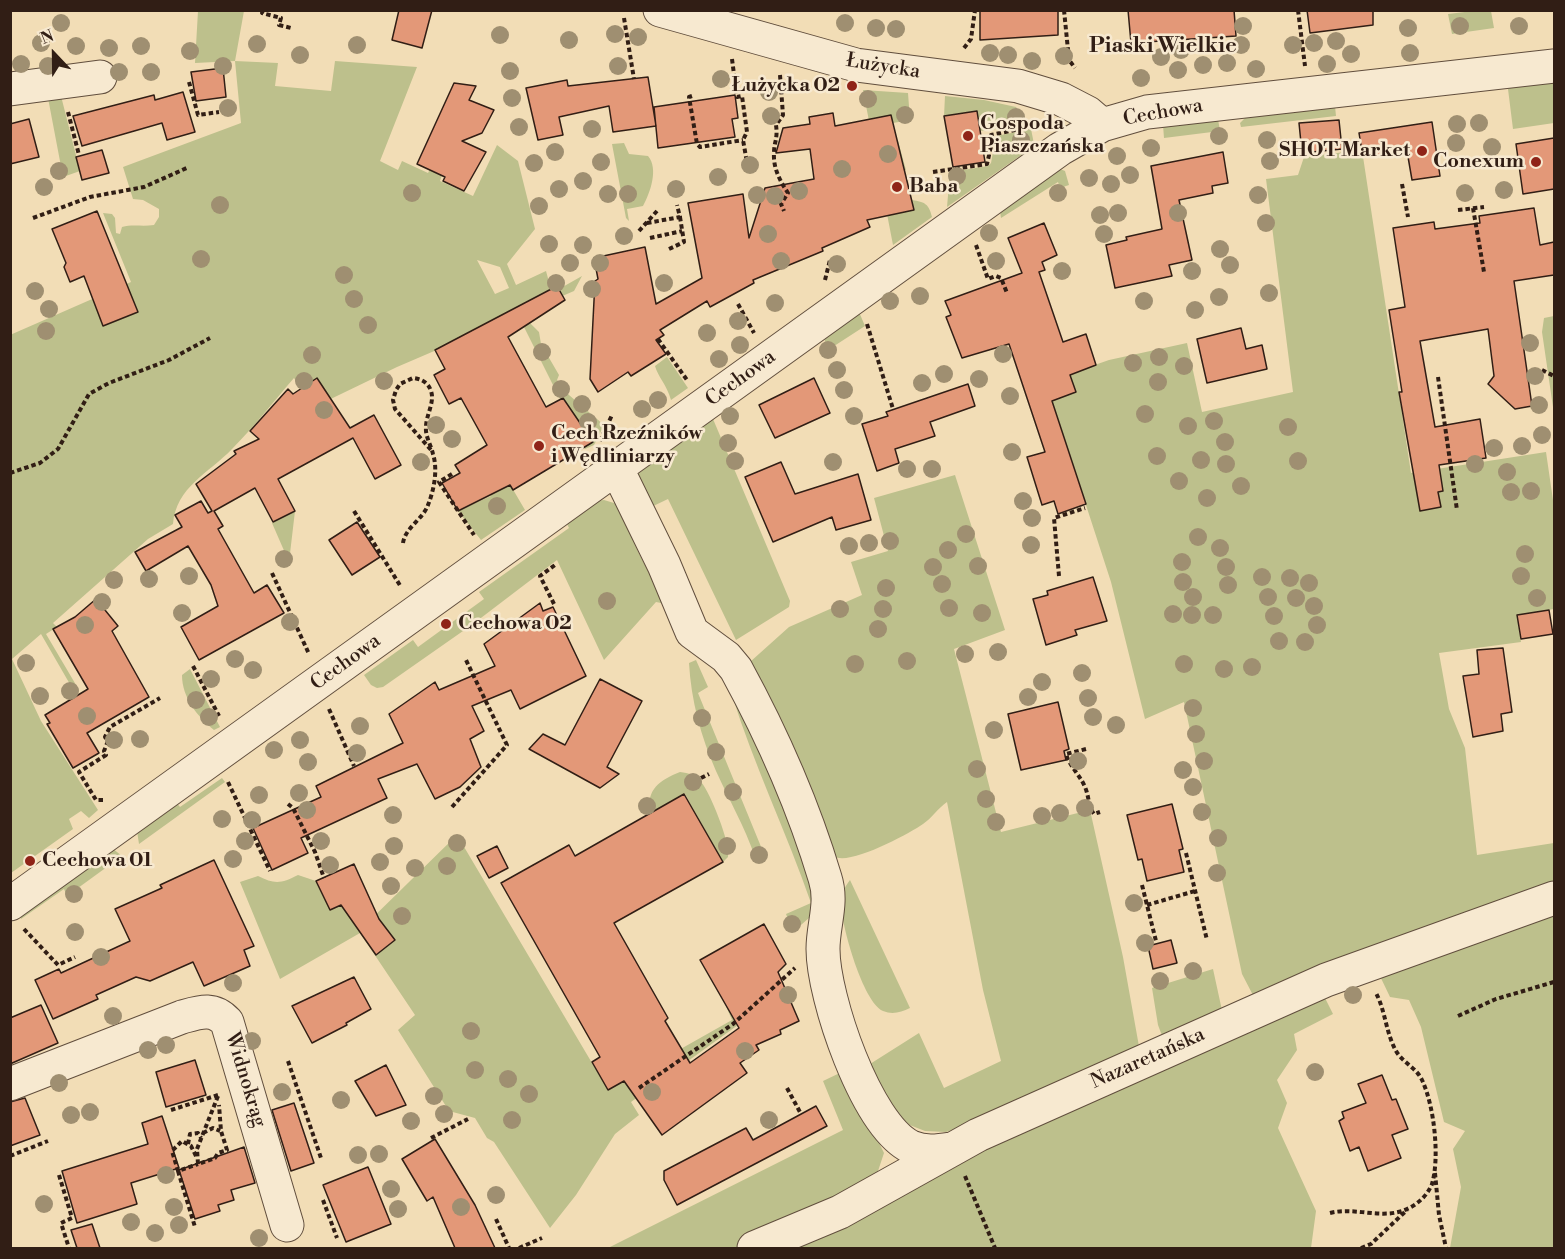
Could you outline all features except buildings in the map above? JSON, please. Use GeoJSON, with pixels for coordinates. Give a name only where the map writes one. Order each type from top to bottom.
{"type":"FeatureCollection","features":[{"type":"Feature","properties":{"kind":"street","name":"Łużycka"},"geometry":{"type":"LineString","coordinates":[[660,10],[856,65],[1018,86],[1061,99],[1088,113],[1102,125]]}},
{"type":"Feature","properties":{"kind":"street","name":"Cechowa"},"geometry":{"type":"LineString","coordinates":[[13,919],[607,458],[1060,149],[1102,125],[1147,112],[1554,66]]}},
{"type":"Feature","properties":{"kind":"street"},"geometry":{"type":"LineString","coordinates":[[10,89],[100,77]]}},
{"type":"Feature","properties":{"kind":"street"},"geometry":{"type":"LineString","coordinates":[[607,458],[664,565],[687,624],[702,642],[726,657],[736,669],[798,803],[826,879],[830,903],[823,948],[826,976],[850,1053],[868,1098],[888,1128],[911,1147],[936,1151],[951,1149]]}},
{"type":"Feature","properties":{"kind":"street","name":"Nazaretańska"},"geometry":{"type":"LineString","coordinates":[[754,1248],[840,1212],[951,1149],[1156,1054],[1360,966],[1554,898]]}},
{"type":"Feature","properties":{"kind":"street","name":"Widnokrąg"},"geometry":{"type":"LineString","coordinates":[[10,1084],[182,1017],[202,1011],[220,1015],[227,1022],[287,1225]]}},
{"type":"Feature","properties":{"kind":"path"},"geometry":{"type":"LineString","coordinates":[[262,10],[262,13],[281,18],[279,25],[291,28]]}},
{"type":"Feature","properties":{"kind":"path"},"geometry":{"type":"LineString","coordinates":[[962,51],[971,39],[975,10]]}},
{"type":"Feature","properties":{"kind":"path"},"geometry":{"type":"LineString","coordinates":[[1064,10],[1069,60],[1075,68]]}},
{"type":"Feature","properties":{"kind":"path"},"geometry":{"type":"LineString","coordinates":[[1298,10],[1305,70]]}},
{"type":"Feature","properties":{"kind":"path"},"geometry":{"type":"LineString","coordinates":[[624,18],[634,79]]}},
{"type":"Feature","properties":{"kind":"path"},"geometry":{"type":"LineString","coordinates":[[731,56],[737,97],[742,96],[747,132],[743,140],[748,168]]}},
{"type":"Feature","properties":{"kind":"path"},"geometry":{"type":"LineString","coordinates":[[780,72],[783,115],[776,125],[778,139],[773,152],[778,177],[788,193],[781,204],[784,211]]}},
{"type":"Feature","properties":{"kind":"path"},"geometry":{"type":"LineString","coordinates":[[189,82],[198,115],[219,112]]}},
{"type":"Feature","properties":{"kind":"path"},"geometry":{"type":"LineString","coordinates":[[692,96],[689,97],[697,144],[700,147],[743,140]]}},
{"type":"Feature","properties":{"kind":"path"},"geometry":{"type":"LineString","coordinates":[[67,105],[79,154]]}},
{"type":"Feature","properties":{"kind":"path"},"geometry":{"type":"LineString","coordinates":[[933,172],[987,164],[992,142],[991,135],[1034,126]]}},
{"type":"Feature","properties":{"kind":"path"},"geometry":{"type":"LineString","coordinates":[[33,218],[90,197],[144,187],[189,167]]}},
{"type":"Feature","properties":{"kind":"path"},"geometry":{"type":"LineString","coordinates":[[1402,184],[1408,217]]}},
{"type":"Feature","properties":{"kind":"path"},"geometry":{"type":"LineString","coordinates":[[669,249],[684,242],[677,205]]}},
{"type":"Feature","properties":{"kind":"path"},"geometry":{"type":"LineString","coordinates":[[1458,210],[1484,207]]}},
{"type":"Feature","properties":{"kind":"path"},"geometry":{"type":"LineString","coordinates":[[1473,208],[1484,272]]}},
{"type":"Feature","properties":{"kind":"path"},"geometry":{"type":"LineString","coordinates":[[639,231],[657,211]]}},
{"type":"Feature","properties":{"kind":"path"},"geometry":{"type":"LineString","coordinates":[[647,223],[680,217]]}},
{"type":"Feature","properties":{"kind":"path"},"geometry":{"type":"LineString","coordinates":[[650,238],[682,231]]}},
{"type":"Feature","properties":{"kind":"path"},"geometry":{"type":"LineString","coordinates":[[974,237],[988,279],[996,276],[1001,278],[1007,293]]}},
{"type":"Feature","properties":{"kind":"path"},"geometry":{"type":"LineString","coordinates":[[823,287],[830,260]]}},
{"type":"Feature","properties":{"kind":"path"},"geometry":{"type":"LineString","coordinates":[[738,304],[757,339]]}},
{"type":"Feature","properties":{"kind":"path"},"geometry":{"type":"LineString","coordinates":[[868,325],[893,410]]}},
{"type":"Feature","properties":{"kind":"path"},"geometry":{"type":"LineString","coordinates":[[10,473],[40,463],[58,448],[89,394],[109,383],[169,360],[210,338]]}},
{"type":"Feature","properties":{"kind":"path"},"geometry":{"type":"LineString","coordinates":[[658,339],[691,386]]}},
{"type":"Feature","properties":{"kind":"path"},"geometry":{"type":"LineString","coordinates":[[1542,370],[1554,376]]}},
{"type":"Feature","properties":{"kind":"path"},"geometry":{"type":"LineString","coordinates":[[1438,377],[1457,510]]}},
{"type":"Feature","properties":{"kind":"path"},"geometry":{"type":"LineString","coordinates":[[403,543],[405,534],[423,516],[429,504],[435,469],[432,451],[425,431],[432,399],[431,390],[426,383],[413,378],[400,384],[396,390],[395,410],[432,451]]}},
{"type":"Feature","properties":{"kind":"path"},"geometry":{"type":"LineString","coordinates":[[607,458],[612,415]]}},
{"type":"Feature","properties":{"kind":"path"},"geometry":{"type":"LineString","coordinates":[[452,474],[439,482],[477,540],[471,544]]}},
{"type":"Feature","properties":{"kind":"path"},"geometry":{"type":"LineString","coordinates":[[1059,576],[1054,518],[1084,508]]}},
{"type":"Feature","properties":{"kind":"path"},"geometry":{"type":"LineString","coordinates":[[354,511],[405,594]]}},
{"type":"Feature","properties":{"kind":"path"},"geometry":{"type":"LineString","coordinates":[[554,604],[540,576],[555,565]]}},
{"type":"Feature","properties":{"kind":"path"},"geometry":{"type":"LineString","coordinates":[[272,573],[309,652]]}},
{"type":"Feature","properties":{"kind":"path"},"geometry":{"type":"LineString","coordinates":[[452,807],[507,745],[465,658]]}},
{"type":"Feature","properties":{"kind":"path"},"geometry":{"type":"LineString","coordinates":[[193,666],[223,724]]}},
{"type":"Feature","properties":{"kind":"path"},"geometry":{"type":"LineString","coordinates":[[114,800],[96,800],[79,772],[106,755],[104,751],[108,741],[105,737],[110,727],[160,698]]}},
{"type":"Feature","properties":{"kind":"path"},"geometry":{"type":"LineString","coordinates":[[327,707],[354,766]]}},
{"type":"Feature","properties":{"kind":"path"},"geometry":{"type":"LineString","coordinates":[[1086,749],[1066,753],[1068,762],[1086,788],[1091,810],[1094,814],[1100,812]]}},
{"type":"Feature","properties":{"kind":"path"},"geometry":{"type":"LineString","coordinates":[[701,778],[709,774]]}},
{"type":"Feature","properties":{"kind":"path"},"geometry":{"type":"LineString","coordinates":[[227,780],[270,871]]}},
{"type":"Feature","properties":{"kind":"path"},"geometry":{"type":"LineString","coordinates":[[288,804],[293,808],[315,852],[324,878]]}},
{"type":"Feature","properties":{"kind":"path"},"geometry":{"type":"LineString","coordinates":[[1186,853],[1207,940]]}},
{"type":"Feature","properties":{"kind":"path"},"geometry":{"type":"LineString","coordinates":[[1142,885],[1156,941]]}},
{"type":"Feature","properties":{"kind":"path"},"geometry":{"type":"LineString","coordinates":[[1147,905],[1195,891]]}},
{"type":"Feature","properties":{"kind":"path"},"geometry":{"type":"LineString","coordinates":[[13,919],[58,965],[75,957]]}},
{"type":"Feature","properties":{"kind":"path"},"geometry":{"type":"LineString","coordinates":[[639,1088],[733,1024],[801,961]]}},
{"type":"Feature","properties":{"kind":"path"},"geometry":{"type":"LineString","coordinates":[[1360,966],[1378,997],[1394,1048],[1422,1080],[1434,1120],[1439,1215],[1446,1248]]}},
{"type":"Feature","properties":{"kind":"path"},"geometry":{"type":"LineString","coordinates":[[1458,1016],[1496,999],[1554,982]]}},
{"type":"Feature","properties":{"kind":"path"},"geometry":{"type":"LineString","coordinates":[[288,1061],[321,1158]]}},
{"type":"Feature","properties":{"kind":"path"},"geometry":{"type":"LineString","coordinates":[[787,1088],[801,1114]]}},
{"type":"Feature","properties":{"kind":"path"},"geometry":{"type":"LineString","coordinates":[[178,1171],[215,1158],[218,1153],[227,1150],[218,1114],[222,1089],[202,1136],[196,1157]]}},
{"type":"Feature","properties":{"kind":"path"},"geometry":{"type":"LineString","coordinates":[[171,1110],[218,1095]]}},
{"type":"Feature","properties":{"kind":"path"},"geometry":{"type":"LineString","coordinates":[[431,1138],[468,1119]]}},
{"type":"Feature","properties":{"kind":"path"},"geometry":{"type":"LineString","coordinates":[[202,1136],[213,1128],[221,1131]]}},
{"type":"Feature","properties":{"kind":"path"},"geometry":{"type":"LineString","coordinates":[[188,1144],[190,1134],[198,1133],[202,1136]]}},
{"type":"Feature","properties":{"kind":"path"},"geometry":{"type":"LineString","coordinates":[[10,1156],[48,1141]]}},
{"type":"Feature","properties":{"kind":"path"},"geometry":{"type":"LineString","coordinates":[[195,1227],[173,1157],[173,1147],[182,1141],[188,1144],[198,1164]]}},
{"type":"Feature","properties":{"kind":"path"},"geometry":{"type":"LineString","coordinates":[[951,1149],[995,1248]]}},
{"type":"Feature","properties":{"kind":"path"},"geometry":{"type":"LineString","coordinates":[[1361,1248],[1371,1244],[1425,1197],[1435,1163]]}},
{"type":"Feature","properties":{"kind":"path"},"geometry":{"type":"LineString","coordinates":[[59,1175],[72,1218],[62,1223],[69,1248]]}},
{"type":"Feature","properties":{"kind":"path"},"geometry":{"type":"LineString","coordinates":[[323,1200],[338,1238]]}},
{"type":"Feature","properties":{"kind":"path"},"geometry":{"type":"LineString","coordinates":[[1330,1213],[1344,1209],[1390,1214],[1410,1208]]}},
{"type":"Feature","properties":{"kind":"path"},"geometry":{"type":"LineString","coordinates":[[496,1219],[509,1248]]}},
{"type":"Feature","properties":{"kind":"path"},"geometry":{"type":"LineString","coordinates":[[519,1248],[542,1238]]}},
{"type":"Feature","properties":{"kind":"green space"},"geometry":{"type":"Polygon","coordinates":[[[198,11],[244,11],[235,61],[195,63],[198,11]]]}},
{"type":"Feature","properties":{"kind":"green space"},"geometry":{"type":"Polygon","coordinates":[[[1491,11],[1494,28],[1452,34],[1448,14],[1491,11]]]}},
{"type":"Feature","properties":{"kind":"green space"},"geometry":{"type":"Polygon","coordinates":[[[235,61],[278,63],[275,86],[331,91],[335,61],[417,67],[380,161],[398,170],[402,161],[428,173],[433,163],[444,169],[440,181],[473,196],[497,145],[518,161],[535,229],[507,264],[516,285],[546,271],[552,293],[582,276],[574,291],[397,367],[312,408],[294,378],[240,441],[187,490],[175,511],[173,524],[148,539],[53,623],[57,627],[46,634],[79,690],[75,693],[41,634],[12,659],[41,721],[98,810],[89,818],[81,811],[69,819],[73,829],[11,873],[10,335],[131,282],[103,213],[112,214],[115,218],[116,233],[120,234],[122,227],[154,225],[159,217],[159,209],[143,200],[133,199],[123,167],[241,123],[235,61]],[[477,260],[495,294],[509,288],[500,267],[477,260]]]}},
{"type":"Feature","properties":{"kind":"green space"},"geometry":{"type":"Polygon","coordinates":[[[1554,82],[1554,123],[1513,129],[1508,89],[1554,82]]]}},
{"type":"Feature","properties":{"kind":"green space"},"geometry":{"type":"Polygon","coordinates":[[[863,90],[908,93],[910,120],[893,123],[891,115],[874,118],[881,145],[898,141],[906,170],[882,175],[890,215],[914,210],[912,200],[926,204],[932,217],[893,245],[863,90]]]}},
{"type":"Feature","properties":{"kind":"green space"},"geometry":{"type":"Polygon","coordinates":[[[61,96],[80,171],[63,177],[48,98],[61,96]]]}},
{"type":"Feature","properties":{"kind":"green space"},"geometry":{"type":"Polygon","coordinates":[[[945,96],[984,100],[1016,107],[1029,125],[980,131],[976,111],[944,116],[945,96]]]}},
{"type":"Feature","properties":{"kind":"green space"},"geometry":{"type":"Polygon","coordinates":[[[1335,106],[1336,116],[1241,127],[1240,123],[1247,116],[1335,106]]]}},
{"type":"Feature","properties":{"kind":"green space"},"geometry":{"type":"Polygon","coordinates":[[[1218,119],[1220,131],[1164,138],[1163,125],[1218,119]]]}},
{"type":"Feature","properties":{"kind":"green space"},"geometry":{"type":"Polygon","coordinates":[[[1031,129],[1034,144],[1030,149],[947,207],[950,172],[988,166],[991,163],[996,136],[1031,129]]]}},
{"type":"Feature","properties":{"kind":"green space"},"geometry":{"type":"Polygon","coordinates":[[[624,143],[629,154],[648,156],[653,167],[651,188],[646,201],[643,206],[627,209],[629,221],[626,218],[612,144],[624,143]]]}},
{"type":"Feature","properties":{"kind":"green space"},"geometry":{"type":"Polygon","coordinates":[[[1362,150],[1411,473],[1546,452],[1554,507],[1554,609],[1517,615],[1521,642],[1439,653],[1449,709],[1465,748],[1477,855],[1554,843],[1554,889],[1256,1001],[1242,974],[1184,702],[1145,719],[1111,582],[1046,382],[1109,360],[1187,343],[1202,412],[1293,392],[1266,179],[1298,175],[1304,157],[1362,150]]]}},
{"type":"Feature","properties":{"kind":"green space"},"geometry":{"type":"Polygon","coordinates":[[[1060,169],[1065,171],[1069,185],[1060,188],[1058,182],[1001,218],[1000,211],[1060,169]]]}},
{"type":"Feature","properties":{"kind":"green space"},"geometry":{"type":"Polygon","coordinates":[[[859,312],[865,326],[828,350],[824,338],[859,312]]]}},
{"type":"Feature","properties":{"kind":"green space"},"geometry":{"type":"Polygon","coordinates":[[[1554,316],[1554,414],[1542,332],[1544,318],[1554,316]]]}},
{"type":"Feature","properties":{"kind":"green space"},"geometry":{"type":"Polygon","coordinates":[[[530,323],[539,332],[541,344],[559,375],[557,380],[569,395],[604,425],[594,445],[585,449],[524,327],[530,323]]]}},
{"type":"Feature","properties":{"kind":"green space"},"geometry":{"type":"Polygon","coordinates":[[[667,357],[688,388],[671,400],[655,366],[667,357]]]}},
{"type":"Feature","properties":{"kind":"green space"},"geometry":{"type":"Polygon","coordinates":[[[713,419],[790,601],[789,607],[736,640],[668,499],[647,509],[635,476],[713,419]]]}},
{"type":"Feature","properties":{"kind":"green space"},"geometry":{"type":"Polygon","coordinates":[[[955,475],[1005,630],[954,649],[1001,832],[1090,810],[1123,957],[1140,1052],[995,1116],[946,1132],[925,1131],[902,1122],[885,1105],[870,1064],[919,1033],[944,1088],[1001,1061],[983,990],[947,802],[923,824],[905,835],[851,857],[834,856],[750,662],[789,627],[862,595],[851,562],[888,551],[874,498],[955,475]]]}},
{"type":"Feature","properties":{"kind":"green space"},"geometry":{"type":"Polygon","coordinates":[[[508,481],[525,510],[481,540],[458,511],[491,496],[489,492],[508,481]]]}},
{"type":"Feature","properties":{"kind":"green space"},"geometry":{"type":"Polygon","coordinates":[[[604,500],[624,506],[629,530],[663,600],[661,603],[656,602],[604,660],[557,560],[473,624],[383,687],[377,688],[371,685],[364,675],[413,640],[418,647],[484,599],[479,592],[569,528],[567,524],[596,501],[604,500]]]}},
{"type":"Feature","properties":{"kind":"green space"},"geometry":{"type":"Polygon","coordinates":[[[295,511],[289,562],[272,523],[295,511]]]}},
{"type":"Feature","properties":{"kind":"green space"},"geometry":{"type":"Polygon","coordinates":[[[696,660],[708,687],[698,693],[764,854],[763,861],[755,857],[706,745],[694,704],[690,677],[689,663],[696,660]]]}},
{"type":"Feature","properties":{"kind":"green space"},"geometry":{"type":"Polygon","coordinates":[[[190,669],[220,727],[214,730],[202,719],[188,699],[182,675],[190,669]]]}},
{"type":"Feature","properties":{"kind":"green space"},"geometry":{"type":"Polygon","coordinates":[[[732,695],[790,816],[818,910],[793,932],[786,914],[811,903],[750,748],[732,695]]]}},
{"type":"Feature","properties":{"kind":"green space"},"geometry":{"type":"Polygon","coordinates":[[[680,772],[689,774],[701,782],[709,796],[719,818],[728,850],[728,857],[723,862],[685,794],[650,813],[650,798],[656,786],[666,778],[680,772]]]}},
{"type":"Feature","properties":{"kind":"green space"},"geometry":{"type":"Polygon","coordinates":[[[222,778],[225,782],[139,844],[137,831],[176,802],[180,807],[222,778]]]}},
{"type":"Feature","properties":{"kind":"green space"},"geometry":{"type":"Polygon","coordinates":[[[457,835],[608,1090],[732,1020],[725,1004],[776,975],[738,1025],[631,1102],[639,1115],[615,1134],[576,1195],[550,1228],[494,1142],[487,1138],[475,1118],[449,1111],[398,1030],[415,1015],[360,933],[280,979],[240,882],[258,876],[273,882],[282,881],[298,875],[316,881],[330,910],[345,903],[359,931],[457,835]]]}},
{"type":"Feature","properties":{"kind":"green space"},"geometry":{"type":"Polygon","coordinates":[[[112,848],[122,856],[67,896],[64,889],[21,919],[21,914],[112,848]]]}},
{"type":"Feature","properties":{"kind":"green space"},"geometry":{"type":"Polygon","coordinates":[[[850,880],[910,1008],[890,1013],[883,1011],[875,1005],[868,994],[849,946],[842,916],[841,898],[850,880]]]}},
{"type":"Feature","properties":{"kind":"green space"},"geometry":{"type":"Polygon","coordinates":[[[1554,908],[1554,1248],[1450,1248],[1461,1187],[1453,1149],[1465,1131],[1444,1122],[1421,1027],[1409,1000],[1390,997],[1379,974],[1554,908]]]}},
{"type":"Feature","properties":{"kind":"green space"},"geometry":{"type":"Polygon","coordinates":[[[1213,969],[1223,1015],[1164,1041],[1158,1025],[1152,988],[1213,969]]]}},
{"type":"Feature","properties":{"kind":"green space"},"geometry":{"type":"Polygon","coordinates":[[[1324,996],[1333,1014],[1294,1034],[1297,1050],[1277,1080],[1287,1103],[1278,1128],[1316,1211],[1311,1248],[769,1248],[1004,1130],[1324,996]]]}},
{"type":"Feature","properties":{"kind":"green space"},"geometry":{"type":"Polygon","coordinates":[[[844,1071],[884,1153],[876,1177],[739,1248],[608,1248],[843,1130],[823,1081],[844,1071]]]}},
{"type":"Feature","properties":{"kind":"place","name":"Łużycka 02"},"geometry":{"type":"Point","coordinates":[852,86]}},
{"type":"Feature","properties":{"kind":"place","name":"Gospoda Piaszczańska"},"geometry":{"type":"Point","coordinates":[968,136]}},
{"type":"Feature","properties":{"kind":"place","name":"SHOT Market"},"geometry":{"type":"Point","coordinates":[1422,151]}},
{"type":"Feature","properties":{"kind":"place","name":"Conexum"},"geometry":{"type":"Point","coordinates":[1536,162]}},
{"type":"Feature","properties":{"kind":"place","name":"Baba"},"geometry":{"type":"Point","coordinates":[897,187]}},
{"type":"Feature","properties":{"kind":"place","name":"Cech Rzeźników i Wędliniarzy"},"geometry":{"type":"Point","coordinates":[539,446]}},
{"type":"Feature","properties":{"kind":"place","name":"Cechowa 02"},"geometry":{"type":"Point","coordinates":[446,624]}},
{"type":"Feature","properties":{"kind":"place","name":"Cechowa 01"},"geometry":{"type":"Point","coordinates":[30,861]}},
{"type":"Feature","properties":{"kind":"district","name":"Piaski Wielkie"},"geometry":{"type":"Point","coordinates":[1163,47]}}]}
